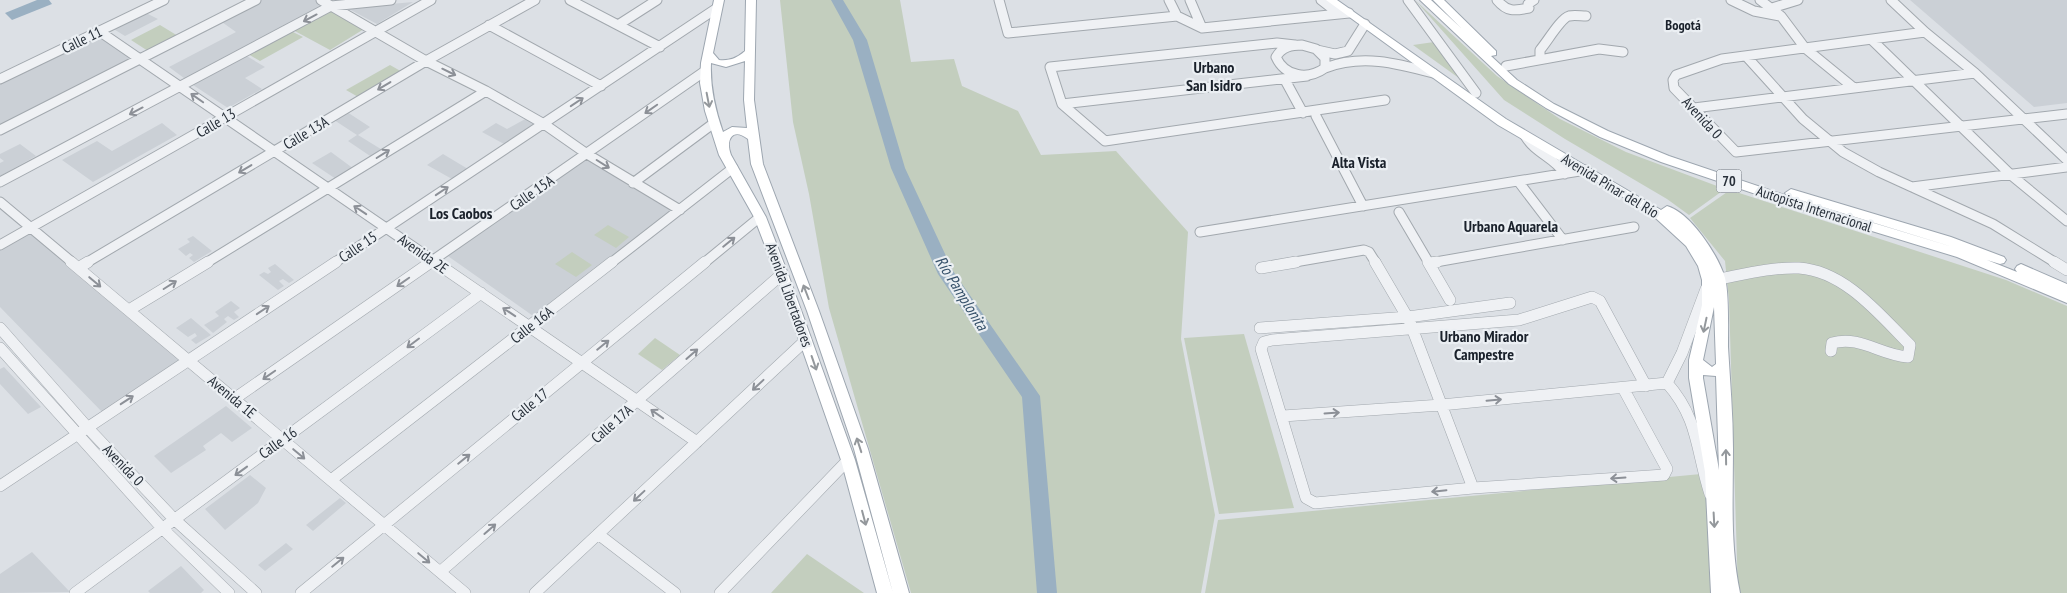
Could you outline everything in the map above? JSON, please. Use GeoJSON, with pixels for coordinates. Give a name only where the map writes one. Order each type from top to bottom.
{"type":"FeatureCollection","features":[{"type":"Feature","properties":{"kind":"main road","name":"Avenida Libertadores"},"geometry":{"type":"LineString","coordinates":[[752,0],[749,92],[753,137],[762,179],[813,311],[861,449],[901,593]]}},
{"type":"Feature","properties":{"kind":"main road","name":"Avenida Pinar del Río"},"geometry":{"type":"LineString","coordinates":[[1331,0],[1344,14],[1365,24],[1525,136],[1653,209],[1680,232],[1713,279],[1706,321],[1696,360],[1698,393],[1707,436],[1719,593]]}},
{"type":"Feature","properties":{"kind":"main road","name":"Avenida Pinar del Río"},"geometry":{"type":"LineString","coordinates":[[1341,0],[1476,93],[1524,129],[1658,203],[1683,222],[1704,247],[1713,279],[1721,367],[1726,447],[1725,532],[1727,567],[1732,593]]}},
{"type":"Feature","properties":{"kind":"main road","name":"Autopista Internacional"},"geometry":{"type":"LineString","coordinates":[[1424,0],[1513,82],[1550,106],[1604,134],[1656,156],[1807,207],[1961,254],[2067,298]]}},
{"type":"Feature","properties":{"kind":"main road","name":"Autopista Internacional"},"geometry":{"type":"LineString","coordinates":[[1438,0],[1506,66],[1535,88],[1564,105],[1643,143],[1824,204],[1965,246],[2067,289]]}},
{"type":"Feature","properties":{"kind":"main road","name":"Avenida Libertadores"},"geometry":{"type":"LineString","coordinates":[[718,4],[707,52],[705,71],[706,92],[714,123],[722,146],[760,217],[782,274],[848,460],[885,593]]}},
{"type":"Feature","properties":{"kind":"main road"},"geometry":{"type":"LineString","coordinates":[[707,52],[716,62],[729,64],[741,59],[750,50]]}},
{"type":"Feature","properties":{"kind":"main road"},"geometry":{"type":"LineString","coordinates":[[722,146],[724,137],[732,131],[745,131],[753,137]]}},
{"type":"Feature","properties":{"kind":"main road"},"geometry":{"type":"LineString","coordinates":[[1696,360],[1699,366],[1711,372],[1718,372],[1721,367]]}},
{"type":"Feature","properties":{"kind":"main road"},"geometry":{"type":"LineString","coordinates":[[1698,393],[1701,387],[1710,387],[1719,392],[1723,400]]}},
{"type":"Feature","properties":{"kind":"street","name":"Calle 11"},"geometry":{"type":"LineString","coordinates":[[0,79],[164,0]]}},
{"type":"Feature","properties":{"kind":"street"},"geometry":{"type":"LineString","coordinates":[[0,130],[256,0]]}},
{"type":"Feature","properties":{"kind":"street"},"geometry":{"type":"LineString","coordinates":[[321,0],[426,61],[486,91],[544,124],[587,154],[680,210]]}},
{"type":"Feature","properties":{"kind":"street"},"geometry":{"type":"LineString","coordinates":[[0,182],[331,6],[391,0]]}},
{"type":"Feature","properties":{"kind":"street","name":"Calle 13"},"geometry":{"type":"LineString","coordinates":[[0,245],[29,226],[373,30],[421,0]]}},
{"type":"Feature","properties":{"kind":"street","name":"Calle 13"},"geometry":{"type":"LineString","coordinates":[[373,30],[431,0]]}},
{"type":"Feature","properties":{"kind":"street","name":"Calle 13A"},"geometry":{"type":"LineString","coordinates":[[78,268],[426,61],[535,0]]}},
{"type":"Feature","properties":{"kind":"street"},"geometry":{"type":"LineString","coordinates":[[570,0],[660,46]]}},
{"type":"Feature","properties":{"kind":"street"},"geometry":{"type":"LineString","coordinates":[[583,7],[594,0]]}},
{"type":"Feature","properties":{"kind":"street"},"geometry":{"type":"LineString","coordinates":[[618,25],[657,0]]}},
{"type":"Feature","properties":{"kind":"street"},"geometry":{"type":"LineString","coordinates":[[999,0],[1008,33],[1177,16],[1202,28],[1344,14]]}},
{"type":"Feature","properties":{"kind":"street"},"geometry":{"type":"LineString","coordinates":[[1169,0],[1177,16]]}},
{"type":"Feature","properties":{"kind":"street"},"geometry":{"type":"LineString","coordinates":[[1190,0],[1202,28]]}},
{"type":"Feature","properties":{"kind":"street"},"geometry":{"type":"LineString","coordinates":[[1321,0],[1344,14]]}},
{"type":"Feature","properties":{"kind":"street"},"geometry":{"type":"LineString","coordinates":[[1408,0],[1476,93]]}},
{"type":"Feature","properties":{"kind":"street"},"geometry":{"type":"LineString","coordinates":[[1497,0],[1506,10],[1511,12],[1529,8],[1528,4],[1534,0]]}},
{"type":"Feature","properties":{"kind":"street"},"geometry":{"type":"LineString","coordinates":[[1730,0],[1754,11],[1781,16]]}},
{"type":"Feature","properties":{"kind":"street"},"geometry":{"type":"LineString","coordinates":[[1760,0],[1781,16],[1805,48],[1854,88]]}},
{"type":"Feature","properties":{"kind":"street"},"geometry":{"type":"LineString","coordinates":[[1772,8],[1798,0]]}},
{"type":"Feature","properties":{"kind":"street"},"geometry":{"type":"LineString","coordinates":[[1891,0],[1925,32],[1975,73],[2067,160]]}},
{"type":"Feature","properties":{"kind":"street","name":"Calle 15"},"geometry":{"type":"LineString","coordinates":[[0,486],[601,86],[718,4]]}},
{"type":"Feature","properties":{"kind":"street"},"geometry":{"type":"LineString","coordinates":[[1540,59],[1540,50],[1553,35],[1562,20],[1569,16],[1586,16]]}},
{"type":"Feature","properties":{"kind":"street"},"geometry":{"type":"LineString","coordinates":[[1365,24],[1348,51],[1335,54],[1277,43],[1050,67],[1062,104],[1105,141],[1385,100]]}},
{"type":"Feature","properties":{"kind":"street"},"geometry":{"type":"LineString","coordinates":[[490,26],[601,86]]}},
{"type":"Feature","properties":{"kind":"street","name":"Avenida 2E"},"geometry":{"type":"LineString","coordinates":[[100,32],[697,442]]}},
{"type":"Feature","properties":{"kind":"street"},"geometry":{"type":"LineString","coordinates":[[1746,56],[1925,32]]}},
{"type":"Feature","properties":{"kind":"street"},"geometry":{"type":"LineString","coordinates":[[1872,40],[1960,127],[2011,174],[2067,221]]}},
{"type":"Feature","properties":{"kind":"street"},"geometry":{"type":"LineString","coordinates":[[1295,45],[1278,53],[1277,62],[1292,74],[1307,76]]}},
{"type":"Feature","properties":{"kind":"street"},"geometry":{"type":"LineString","coordinates":[[1506,66],[1599,49],[1623,52]]}},
{"type":"Feature","properties":{"kind":"street"},"geometry":{"type":"LineString","coordinates":[[1316,50],[1325,58],[1325,68]]}},
{"type":"Feature","properties":{"kind":"street"},"geometry":{"type":"LineString","coordinates":[[1746,56],[1782,97],[1829,142],[1861,163],[2000,227],[2067,270]]}},
{"type":"Feature","properties":{"kind":"street","name":"Avenida 0"},"geometry":{"type":"LineString","coordinates":[[1746,56],[1722,58],[1676,74],[1673,80],[1674,88],[1736,152],[1829,142]]}},
{"type":"Feature","properties":{"kind":"street"},"geometry":{"type":"LineString","coordinates":[[1062,104],[1285,80],[1320,73],[1325,68],[1342,61],[1378,58],[1434,73]]}},
{"type":"Feature","properties":{"kind":"street","name":"Calle 15A"},"geometry":{"type":"LineString","coordinates":[[234,399],[705,71]]}},
{"type":"Feature","properties":{"kind":"street"},"geometry":{"type":"LineString","coordinates":[[1694,108],[1975,73]]}},
{"type":"Feature","properties":{"kind":"street"},"geometry":{"type":"LineString","coordinates":[[1285,80],[1303,113]]}},
{"type":"Feature","properties":{"kind":"street"},"geometry":{"type":"LineString","coordinates":[[129,310],[486,91]]}},
{"type":"Feature","properties":{"kind":"street"},"geometry":{"type":"LineString","coordinates":[[1829,142],[2067,114]]}},
{"type":"Feature","properties":{"kind":"street"},"geometry":{"type":"LineString","coordinates":[[1316,116],[1362,206]]}},
{"type":"Feature","properties":{"kind":"street"},"geometry":{"type":"LineString","coordinates":[[633,182],[714,123]]}},
{"type":"Feature","properties":{"kind":"street"},"geometry":{"type":"LineString","coordinates":[[1525,136],[1532,148],[1560,166],[1565,174]]}},
{"type":"Feature","properties":{"kind":"street","name":"Calle 16A"},"geometry":{"type":"LineString","coordinates":[[331,480],[733,168]]}},
{"type":"Feature","properties":{"kind":"street"},"geometry":{"type":"LineString","coordinates":[[1911,187],[2067,168]]}},
{"type":"Feature","properties":{"kind":"street"},"geometry":{"type":"LineString","coordinates":[[1200,232],[1586,170]]}},
{"type":"Feature","properties":{"kind":"street"},"geometry":{"type":"LineString","coordinates":[[1518,181],[1563,240]]}},
{"type":"Feature","properties":{"kind":"street","name":"Avenida 1E"},"geometry":{"type":"LineString","coordinates":[[0,202],[465,593]]}},
{"type":"Feature","properties":{"kind":"street"},"geometry":{"type":"LineString","coordinates":[[1399,212],[1450,300]]}},
{"type":"Feature","properties":{"kind":"street","name":"Calle 17"},"geometry":{"type":"LineString","coordinates":[[301,593],[760,217]]}},
{"type":"Feature","properties":{"kind":"street","name":"Calle 13"},"geometry":{"type":"LineString","coordinates":[[0,240],[29,226]]}},
{"type":"Feature","properties":{"kind":"street"},"geometry":{"type":"LineString","coordinates":[[1430,263],[1634,227]]}},
{"type":"Feature","properties":{"kind":"street"},"geometry":{"type":"LineString","coordinates":[[1261,268],[1368,251],[1410,323],[1473,488]]}},
{"type":"Feature","properties":{"kind":"street"},"geometry":{"type":"LineString","coordinates":[[1667,383],[1713,279],[1756,272],[1805,268],[1828,276],[1853,291],[1910,345],[1908,357],[1899,358],[1871,344],[1842,338],[1832,343],[1831,351]]}},
{"type":"Feature","properties":{"kind":"street","name":"Calle 17A"},"geometry":{"type":"LineString","coordinates":[[440,572],[782,274]]}},
{"type":"Feature","properties":{"kind":"street","name":"Calle 16"},"geometry":{"type":"LineString","coordinates":[[75,593],[480,293]]}},
{"type":"Feature","properties":{"kind":"street"},"geometry":{"type":"LineString","coordinates":[[1260,328],[1519,320],[1594,297],[1600,301],[1646,386]]}},
{"type":"Feature","properties":{"kind":"street"},"geometry":{"type":"LineString","coordinates":[[1510,303],[1410,323],[1264,342],[1261,349],[1283,416],[1306,498],[1312,503],[1473,488],[1664,475],[1667,469],[1623,388]]}},
{"type":"Feature","properties":{"kind":"street","name":"Avenida 0"},"geometry":{"type":"LineString","coordinates":[[0,328],[162,528],[229,593]]}},
{"type":"Feature","properties":{"kind":"street"},"geometry":{"type":"LineString","coordinates":[[535,593],[806,340]]}},
{"type":"Feature","properties":{"kind":"street"},"geometry":{"type":"LineString","coordinates":[[2,354],[18,349]]}},
{"type":"Feature","properties":{"kind":"street","name":"Avenida 0"},"geometry":{"type":"LineString","coordinates":[[2,354],[174,519],[256,593]]}},
{"type":"Feature","properties":{"kind":"street"},"geometry":{"type":"LineString","coordinates":[[1283,416],[1441,405],[1667,383]]}},
{"type":"Feature","properties":{"kind":"street"},"geometry":{"type":"LineString","coordinates":[[1667,383],[1684,403],[1694,425],[1704,478],[1713,500]]}},
{"type":"Feature","properties":{"kind":"street"},"geometry":{"type":"LineString","coordinates":[[720,593],[848,460]]}},
{"type":"Feature","properties":{"kind":"street"},"geometry":{"type":"LineString","coordinates":[[598,534],[675,593]]}},
{"type":"Feature","properties":{"kind":"shaded area"},"geometry":{"type":"Polygon","coordinates":[[[260,0],[315,0],[327,7],[188,81],[169,67],[236,32],[219,20],[260,0]]]}},
{"type":"Feature","properties":{"kind":"shaded area"},"geometry":{"type":"Polygon","coordinates":[[[1910,0],[2067,0],[2067,103],[2034,107],[1910,0]]]}},
{"type":"Feature","properties":{"kind":"shaded area"},"geometry":{"type":"Polygon","coordinates":[[[413,2],[377,24],[347,8],[413,2]]]}},
{"type":"Feature","properties":{"kind":"shaded area"},"geometry":{"type":"Polygon","coordinates":[[[144,12],[158,19],[125,36],[112,28],[144,12]]]}},
{"type":"Feature","properties":{"kind":"shaded area"},"geometry":{"type":"Polygon","coordinates":[[[97,34],[134,60],[0,127],[0,81],[97,34]]]}},
{"type":"Feature","properties":{"kind":"shaded area"},"geometry":{"type":"Polygon","coordinates":[[[245,55],[265,67],[245,78],[262,89],[228,108],[190,83],[245,55]]]}},
{"type":"Feature","properties":{"kind":"shaded area"},"geometry":{"type":"Polygon","coordinates":[[[347,112],[370,127],[358,135],[384,151],[373,158],[348,141],[357,135],[334,120],[347,112]]]}},
{"type":"Feature","properties":{"kind":"shaded area"},"geometry":{"type":"Polygon","coordinates":[[[527,118],[536,123],[504,144],[482,132],[496,123],[507,129],[527,118]]]}},
{"type":"Feature","properties":{"kind":"shaded area"},"geometry":{"type":"Polygon","coordinates":[[[162,123],[177,135],[93,182],[62,160],[97,141],[112,151],[162,123]]]}},
{"type":"Feature","properties":{"kind":"shaded area"},"geometry":{"type":"Polygon","coordinates":[[[20,144],[36,156],[0,176],[0,163],[4,161],[0,158],[0,154],[20,144]]]}},
{"type":"Feature","properties":{"kind":"shaded area"},"geometry":{"type":"Polygon","coordinates":[[[331,152],[354,169],[336,179],[312,163],[331,152]]]}},
{"type":"Feature","properties":{"kind":"shaded area"},"geometry":{"type":"Polygon","coordinates":[[[591,152],[680,204],[536,318],[445,254],[591,152]]]}},
{"type":"Feature","properties":{"kind":"shaded area"},"geometry":{"type":"Polygon","coordinates":[[[443,154],[468,169],[452,179],[427,165],[443,154]]]}},
{"type":"Feature","properties":{"kind":"shaded area"},"geometry":{"type":"Polygon","coordinates":[[[29,231],[181,361],[104,414],[0,307],[0,248],[29,231]]]}},
{"type":"Feature","properties":{"kind":"shaded area"},"geometry":{"type":"Polygon","coordinates":[[[193,236],[212,251],[194,262],[189,258],[193,255],[190,253],[186,256],[178,249],[190,242],[187,239],[193,236]]]}},
{"type":"Feature","properties":{"kind":"shaded area"},"geometry":{"type":"Polygon","coordinates":[[[275,264],[294,280],[289,283],[283,279],[279,281],[284,286],[278,290],[259,275],[264,272],[268,274],[271,272],[268,268],[275,264]]]}},
{"type":"Feature","properties":{"kind":"shaded area"},"geometry":{"type":"Polygon","coordinates":[[[231,301],[240,308],[234,312],[239,317],[234,320],[228,316],[224,319],[227,322],[213,333],[204,325],[219,316],[215,312],[231,301]]]}},
{"type":"Feature","properties":{"kind":"shaded area"},"geometry":{"type":"Polygon","coordinates":[[[191,318],[211,335],[196,344],[191,340],[197,336],[195,333],[188,337],[176,328],[191,318]]]}},
{"type":"Feature","properties":{"kind":"shaded area"},"geometry":{"type":"Polygon","coordinates":[[[4,367],[41,407],[28,414],[0,384],[0,369],[4,367]]]}},
{"type":"Feature","properties":{"kind":"shaded area"},"geometry":{"type":"Polygon","coordinates":[[[226,406],[252,428],[232,442],[221,433],[203,446],[206,450],[171,473],[154,456],[226,406]]]}},
{"type":"Feature","properties":{"kind":"shaded area"},"geometry":{"type":"Polygon","coordinates":[[[250,475],[266,488],[258,503],[225,530],[205,509],[250,475]]]}},
{"type":"Feature","properties":{"kind":"shaded area"},"geometry":{"type":"Polygon","coordinates":[[[340,498],[346,503],[313,531],[306,525],[340,498]]]}},
{"type":"Feature","properties":{"kind":"shaded area"},"geometry":{"type":"Polygon","coordinates":[[[286,543],[293,549],[265,571],[258,565],[286,543]]]}},
{"type":"Feature","properties":{"kind":"shaded area"},"geometry":{"type":"Polygon","coordinates":[[[32,552],[70,592],[0,593],[0,574],[32,552]]]}},
{"type":"Feature","properties":{"kind":"shaded area"},"geometry":{"type":"Polygon","coordinates":[[[181,566],[204,590],[201,593],[150,593],[148,591],[181,566]]]}},
{"type":"Feature","properties":{"kind":"green space"},"geometry":{"type":"Polygon","coordinates":[[[780,0],[900,0],[911,62],[954,59],[962,86],[1018,111],[1041,155],[1116,151],[1188,232],[1181,339],[1215,515],[1201,593],[911,593],[829,308],[809,194],[793,122],[780,0]]]}},
{"type":"Feature","properties":{"kind":"green space"},"geometry":{"type":"Polygon","coordinates":[[[1415,0],[1497,76],[1560,119],[1626,152],[1725,189],[1689,215],[1667,199],[1565,139],[1504,100],[1415,0]]]}},
{"type":"Feature","properties":{"kind":"green space"},"geometry":{"type":"Polygon","coordinates":[[[332,10],[364,29],[330,50],[293,30],[332,10]]]}},
{"type":"Feature","properties":{"kind":"green space"},"geometry":{"type":"Polygon","coordinates":[[[160,25],[178,36],[148,51],[131,40],[160,25]]]}},
{"type":"Feature","properties":{"kind":"green space"},"geometry":{"type":"Polygon","coordinates":[[[291,31],[303,37],[260,61],[248,54],[291,31]]]}},
{"type":"Feature","properties":{"kind":"green space"},"geometry":{"type":"Polygon","coordinates":[[[1434,42],[1463,81],[1413,45],[1434,42]]]}},
{"type":"Feature","properties":{"kind":"green space"},"geometry":{"type":"Polygon","coordinates":[[[390,65],[404,73],[360,98],[346,90],[390,65]]]}},
{"type":"Feature","properties":{"kind":"green space"},"geometry":{"type":"Polygon","coordinates":[[[1730,190],[2006,280],[2067,306],[2067,593],[1738,593],[1729,300],[1725,261],[1690,218],[1730,190]]]}},
{"type":"Feature","properties":{"kind":"green space"},"geometry":{"type":"Polygon","coordinates":[[[608,225],[629,237],[616,248],[594,235],[608,225]]]}},
{"type":"Feature","properties":{"kind":"green space"},"geometry":{"type":"Polygon","coordinates":[[[572,252],[592,265],[576,277],[555,264],[572,252]]]}},
{"type":"Feature","properties":{"kind":"green space"},"geometry":{"type":"Polygon","coordinates":[[[1244,334],[1294,508],[1219,514],[1184,338],[1244,334]]]}},
{"type":"Feature","properties":{"kind":"green space"},"geometry":{"type":"Polygon","coordinates":[[[655,338],[680,355],[662,370],[638,354],[655,338]]]}},
{"type":"Feature","properties":{"kind":"green space"},"geometry":{"type":"Polygon","coordinates":[[[1701,474],[1711,502],[1713,593],[1205,593],[1218,520],[1701,474]]]}},
{"type":"Feature","properties":{"kind":"green space"},"geometry":{"type":"Polygon","coordinates":[[[807,554],[864,593],[771,593],[807,554]]]}},
{"type":"Feature","properties":{"kind":"water"},"geometry":{"type":"Polygon","coordinates":[[[37,0],[49,0],[52,4],[12,20],[5,13],[37,0]]]}},
{"type":"Feature","properties":{"kind":"waterway","name":"Río Pamplonita"},"geometry":{"type":"LineString","coordinates":[[837,0],[860,40],[898,168],[946,274],[1031,396],[1047,593]]}},
{"type":"Feature","properties":{"kind":"district","name":"Bogotá"},"geometry":{"type":"Point","coordinates":[1683,25]}},
{"type":"Feature","properties":{"kind":"district","name":"Urbano San Isidro"},"geometry":{"type":"Point","coordinates":[1214,76]}},
{"type":"Feature","properties":{"kind":"district","name":"Alta Vista"},"geometry":{"type":"Point","coordinates":[1359,162]}},
{"type":"Feature","properties":{"kind":"district","name":"Los Caobos"},"geometry":{"type":"Point","coordinates":[461,213]}},
{"type":"Feature","properties":{"kind":"district","name":"Urbano Aquarela"},"geometry":{"type":"Point","coordinates":[1511,226]}},
{"type":"Feature","properties":{"kind":"district","name":"Urbano Mirador Campestre"},"geometry":{"type":"Point","coordinates":[1484,345]}}]}
